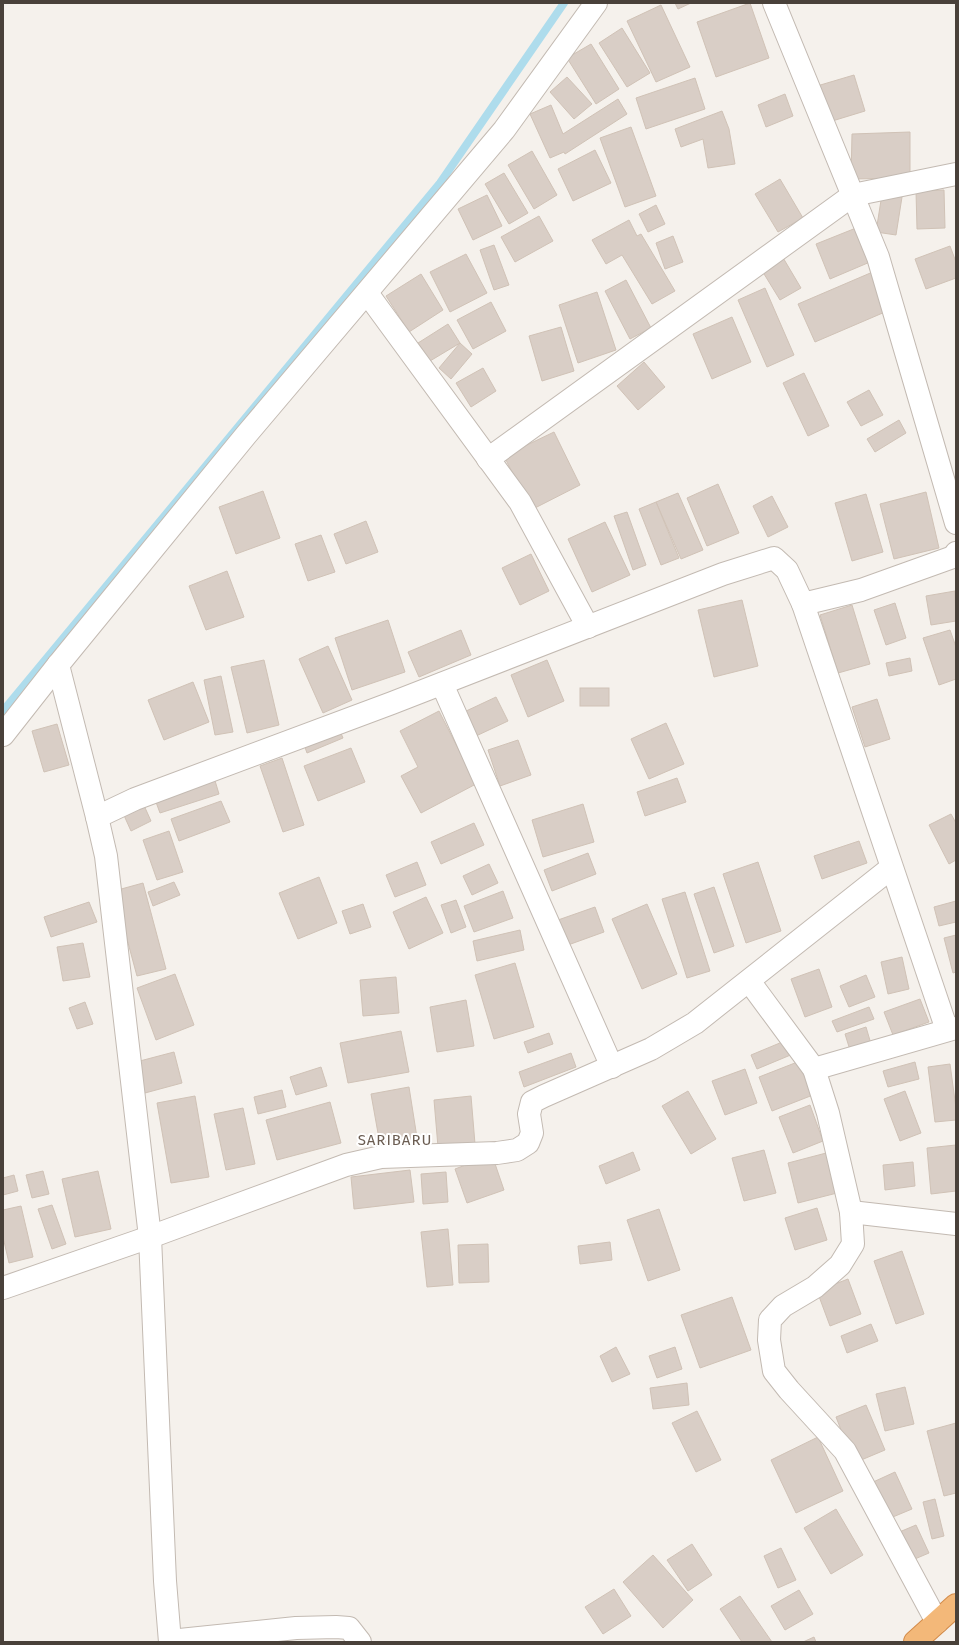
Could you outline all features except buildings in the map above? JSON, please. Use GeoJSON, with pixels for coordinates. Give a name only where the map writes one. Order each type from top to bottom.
{"type":"FeatureCollection","features":[{"type":"Feature","properties":{"kind":"highway"},"geometry":{"type":"LineString","coordinates":[[915,1642],[956,1604]]}},
{"type":"Feature","properties":{"kind":"street"},"geometry":{"type":"LineString","coordinates":[[3,735],[58,665],[246,435],[504,130],[596,3]]}},
{"type":"Feature","properties":{"kind":"street"},"geometry":{"type":"LineString","coordinates":[[774,3],[878,257],[956,523]]}},
{"type":"Feature","properties":{"kind":"street"},"geometry":{"type":"LineString","coordinates":[[488,460],[853,195],[956,174]]}},
{"type":"Feature","properties":{"kind":"street"},"geometry":{"type":"LineString","coordinates":[[367,293],[520,502],[588,627]]}},
{"type":"Feature","properties":{"kind":"street"},"geometry":{"type":"LineString","coordinates":[[803,604],[860,590],[953,557],[956,553]]}},
{"type":"Feature","properties":{"kind":"street"},"geometry":{"type":"LineString","coordinates":[[97,817],[135,799],[442,684],[723,574],[774,558],[787,570],[803,604],[891,868],[952,1029],[814,1069]]}},
{"type":"Feature","properties":{"kind":"street"},"geometry":{"type":"LineString","coordinates":[[58,665],[106,856],[150,1237],[165,1581],[170,1641],[296,1628],[336,1627],[349,1628],[360,1642]]}},
{"type":"Feature","properties":{"kind":"street"},"geometry":{"type":"LineString","coordinates":[[442,684],[612,1067]]}},
{"type":"Feature","properties":{"kind":"street"},"geometry":{"type":"LineString","coordinates":[[3,1288],[150,1237],[276,1190],[353,1164],[381,1157],[517,1150],[528,1143],[532,1134],[529,1114],[532,1102],[651,1049],[695,1023],[891,868]]}},
{"type":"Feature","properties":{"kind":"street"},"geometry":{"type":"LineString","coordinates":[[749,981],[814,1069],[828,1113],[851,1212],[853,1244],[840,1265],[815,1287],[783,1306],[770,1320],[769,1340],[774,1371],[788,1390],[845,1451],[937,1622]]}},
{"type":"Feature","properties":{"kind":"street"},"geometry":{"type":"LineString","coordinates":[[851,1212],[956,1224]]}},
{"type":"Feature","properties":{"kind":"waterway"},"geometry":{"type":"LineString","coordinates":[[3,711],[440,183],[564,3]]}},
{"type":"Feature","properties":{"kind":"district","name":"SARIBARU"},"geometry":{"type":"Point","coordinates":[395,1140]}}]}
